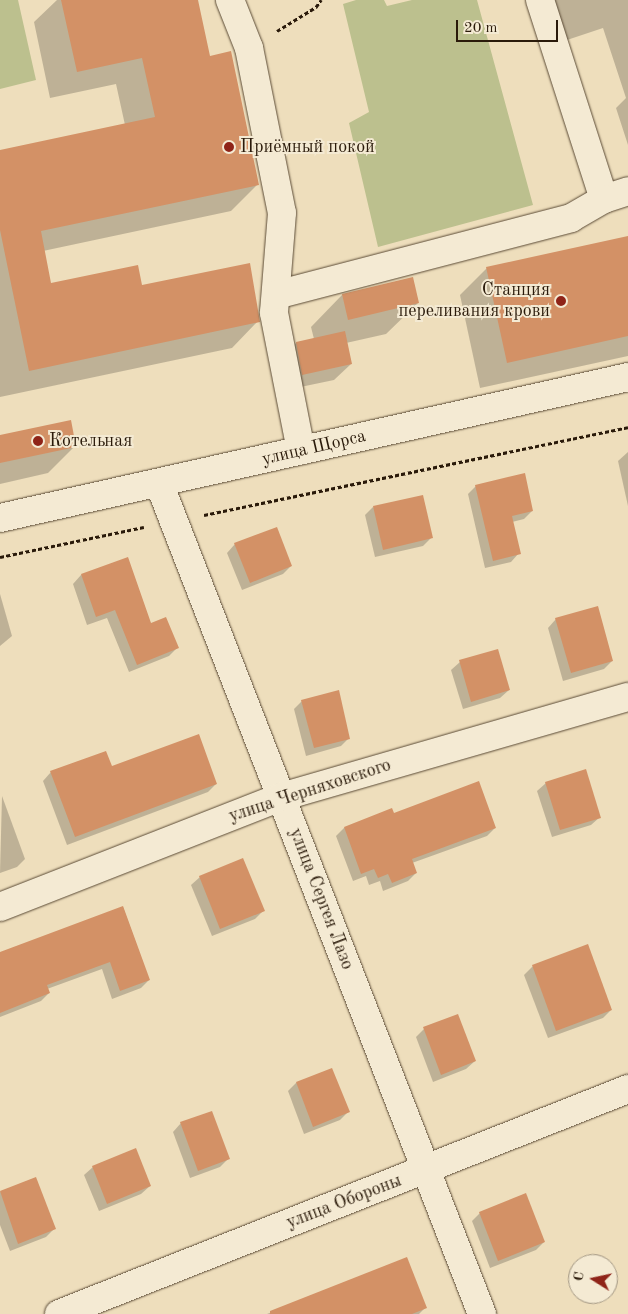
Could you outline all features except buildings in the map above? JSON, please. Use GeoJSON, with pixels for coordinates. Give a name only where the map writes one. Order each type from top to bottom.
{"type":"FeatureCollection","features":[{"type":"Feature","properties":{"kind":"street"},"geometry":{"type":"LineString","coordinates":[[230,0],[249,48],[282,213],[274,313],[301,450]]}},
{"type":"Feature","properties":{"kind":"street"},"geometry":{"type":"LineString","coordinates":[[276,294],[571,218],[616,195],[540,0]]}},
{"type":"Feature","properties":{"kind":"street","name":"улица Щорса"},"geometry":{"type":"LineString","coordinates":[[0,518],[628,377]]}},
{"type":"Feature","properties":{"kind":"street","name":"улица Сергея Лазо"},"geometry":{"type":"LineString","coordinates":[[159,483],[482,1314]]}},
{"type":"Feature","properties":{"kind":"street","name":"улица Черняховского"},"geometry":{"type":"LineString","coordinates":[[0,907],[281,797],[628,697]]}},
{"type":"Feature","properties":{"kind":"street","name":"улица Обороны"},"geometry":{"type":"LineString","coordinates":[[59,1314],[88,1309],[628,1089]]}},
{"type":"Feature","properties":{"kind":"path"},"geometry":{"type":"LineString","coordinates":[[249,48],[316,7],[321,0]]}},
{"type":"Feature","properties":{"kind":"path"},"geometry":{"type":"LineString","coordinates":[[0,557],[628,427]]}},
{"type":"Feature","properties":{"kind":"green space"},"geometry":{"type":"Polygon","coordinates":[[[0,0],[18,0],[36,80],[0,89],[0,0]]]}},
{"type":"Feature","properties":{"kind":"green space"},"geometry":{"type":"Polygon","coordinates":[[[356,0],[384,0],[387,6],[412,0],[477,0],[533,205],[378,247],[349,123],[369,112],[343,4],[356,0]]]}},
{"type":"Feature","properties":{"kind":"place","name":"Приёмный покой"},"geometry":{"type":"Point","coordinates":[229,147]}},
{"type":"Feature","properties":{"kind":"place","name":"Станция переливания крови"},"geometry":{"type":"Point","coordinates":[561,301]}},
{"type":"Feature","properties":{"kind":"place","name":"Котельная"},"geometry":{"type":"Point","coordinates":[38,441]}}]}
